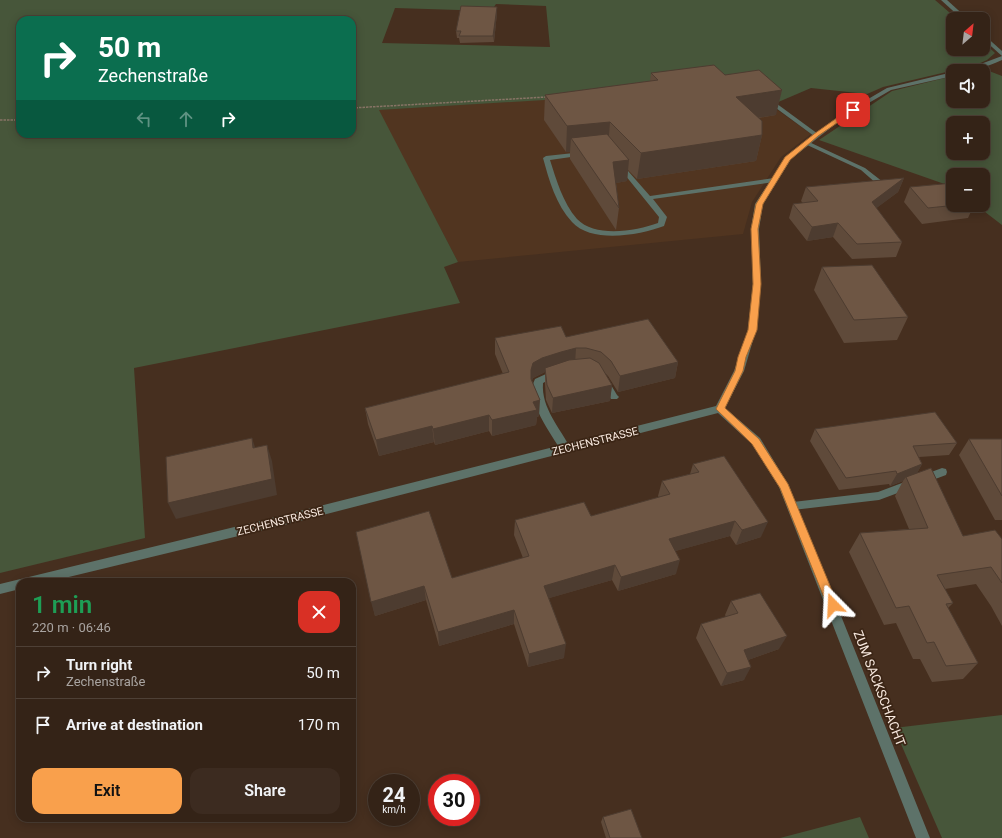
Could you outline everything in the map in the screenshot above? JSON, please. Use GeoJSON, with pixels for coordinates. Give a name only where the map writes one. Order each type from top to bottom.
{"type":"FeatureCollection","features":[{"type":"Feature","properties":{"kind":"street"},"geometry":{"type":"LineString","coordinates":[[944,0],[957,12]]}},
{"type":"Feature","properties":{"kind":"street"},"geometry":{"type":"LineString","coordinates":[[990,43],[1002,54]]}},
{"type":"Feature","properties":{"kind":"street"},"geometry":{"type":"LineString","coordinates":[[989,64],[1002,58]]}},
{"type":"Feature","properties":{"kind":"street"},"geometry":{"type":"LineString","coordinates":[[720,409],[739,371],[742,357],[752,330],[757,284],[755,229],[759,204],[788,158],[841,117],[889,89],[946,76]]}},
{"type":"Feature","properties":{"kind":"street"},"geometry":{"type":"LineString","coordinates":[[761,95],[816,135]]}},
{"type":"Feature","properties":{"kind":"street"},"geometry":{"type":"LineString","coordinates":[[806,143],[863,169],[889,189]]}},
{"type":"Feature","properties":{"kind":"street"},"geometry":{"type":"LineString","coordinates":[[592,153],[546,158],[550,174],[570,216],[581,226],[605,233],[631,232],[650,229],[661,224],[663,217],[612,157]]}},
{"type":"Feature","properties":{"kind":"street"},"geometry":{"type":"LineString","coordinates":[[648,198],[774,180]]}},
{"type":"Feature","properties":{"kind":"street"},"geometry":{"type":"LineString","coordinates":[[566,370],[560,371],[538,381],[536,389],[544,411],[566,449]]}},
{"type":"Feature","properties":{"kind":"street"},"geometry":{"type":"LineString","coordinates":[[601,375],[614,397]]}},
{"type":"Feature","properties":{"kind":"street","name":"ZECHENSTRASSE"},"geometry":{"type":"LineString","coordinates":[[44,578],[284,520],[720,409]]}},
{"type":"Feature","properties":{"kind":"street","name":"ZUM SACKSCHACHT"},"geometry":{"type":"LineString","coordinates":[[720,409],[756,441],[784,486],[923,838]]}},
{"type":"Feature","properties":{"kind":"street"},"geometry":{"type":"LineString","coordinates":[[793,506],[879,496],[942,472]]}},
{"type":"Feature","properties":{"kind":"street"},"geometry":{"type":"LineString","coordinates":[[0,589],[16,585]]}},
{"type":"Feature","properties":{"kind":"path"},"geometry":{"type":"LineString","coordinates":[[356,108],[549,97]]}},
{"type":"Feature","properties":{"kind":"path"},"geometry":{"type":"LineString","coordinates":[[0,120],[16,120]]}},
{"type":"Feature","properties":{"kind":"shaded area"},"geometry":{"type":"Polygon","coordinates":[[[745,87],[811,134],[781,157],[752,202],[743,234],[458,262],[378,110],[745,87]]]}},
{"type":"Feature","properties":{"kind":"green space"},"geometry":{"type":"Polygon","coordinates":[[[0,0],[935,0],[949,12],[946,12],[946,56],[990,56],[990,48],[995,53],[987,60],[978,64],[946,64],[946,72],[883,87],[867,94],[811,88],[776,103],[626,95],[379,110],[458,262],[444,267],[460,303],[134,368],[145,538],[0,573],[0,0]],[[496,4],[491,11],[395,8],[382,43],[550,47],[546,6],[496,4]]]}},
{"type":"Feature","properties":{"kind":"green space"},"geometry":{"type":"Polygon","coordinates":[[[990,71],[1002,76],[1002,225],[985,212],[990,212],[990,168],[946,168],[946,185],[819,140],[892,91],[946,78],[946,108],[990,108],[990,71]]]}},
{"type":"Feature","properties":{"kind":"green space"},"geometry":{"type":"Polygon","coordinates":[[[1002,715],[1002,838],[942,838],[894,728],[1002,715]]]}},
{"type":"Feature","properties":{"kind":"green space"},"geometry":{"type":"Polygon","coordinates":[[[860,817],[869,838],[780,838],[860,817]]]}},
{"type":"Feature","properties":{"kind":"building"},"geometry":{"type":"Polygon","coordinates":[[[461,6],[497,7],[493,36],[459,36],[461,31],[456,31],[461,6]]]}},
{"type":"Feature","properties":{"kind":"building"},"geometry":{"type":"Polygon","coordinates":[[[714,65],[725,75],[759,70],[782,90],[736,97],[762,121],[762,135],[641,153],[610,122],[567,126],[545,95],[658,80],[651,73],[714,65]]]}},
{"type":"Feature","properties":{"kind":"building"},"geometry":{"type":"Polygon","coordinates":[[[607,134],[629,160],[613,162],[619,208],[571,138],[607,134]]]}},
{"type":"Feature","properties":{"kind":"building"},"geometry":{"type":"Polygon","coordinates":[[[904,178],[872,202],[902,242],[857,244],[838,223],[812,227],[793,204],[818,201],[806,187],[904,178]]]}},
{"type":"Feature","properties":{"kind":"building"},"geometry":{"type":"Polygon","coordinates":[[[946,184],[946,206],[928,208],[910,187],[946,184]]]}},
{"type":"Feature","properties":{"kind":"building"},"geometry":{"type":"Polygon","coordinates":[[[872,265],[908,317],[854,320],[822,267],[872,265]]]}},
{"type":"Feature","properties":{"kind":"building"},"geometry":{"type":"Polygon","coordinates":[[[648,319],[678,362],[620,376],[611,361],[601,352],[586,348],[576,348],[542,358],[533,363],[531,379],[540,400],[533,402],[537,410],[492,420],[489,415],[433,429],[432,426],[376,440],[365,408],[509,372],[495,338],[561,326],[566,337],[648,319]]]}},
{"type":"Feature","properties":{"kind":"building"},"geometry":{"type":"Polygon","coordinates":[[[590,358],[599,363],[612,385],[553,398],[547,385],[545,368],[569,360],[590,358]]]}},
{"type":"Feature","properties":{"kind":"building"},"geometry":{"type":"Polygon","coordinates":[[[935,412],[957,443],[913,446],[922,464],[897,474],[896,471],[846,478],[815,429],[935,412]]]}},
{"type":"Feature","properties":{"kind":"building"},"geometry":{"type":"Polygon","coordinates":[[[252,438],[253,448],[267,445],[272,479],[168,503],[166,457],[252,438]]]}},
{"type":"Feature","properties":{"kind":"building"},"geometry":{"type":"Polygon","coordinates":[[[969,439],[1002,439],[1002,496],[969,439]]]}},
{"type":"Feature","properties":{"kind":"building"},"geometry":{"type":"Polygon","coordinates":[[[724,456],[768,522],[742,530],[735,521],[669,539],[680,560],[621,577],[615,565],[544,586],[566,644],[529,654],[514,610],[438,632],[424,586],[371,602],[356,532],[429,511],[452,578],[529,556],[515,520],[584,502],[591,516],[670,494],[662,481],[699,472],[693,464],[724,456]]]}},
{"type":"Feature","properties":{"kind":"building"},"geometry":{"type":"Polygon","coordinates":[[[931,468],[963,536],[995,530],[1002,539],[1002,583],[991,567],[937,575],[953,603],[946,604],[978,663],[946,666],[934,642],[927,643],[909,606],[896,608],[860,533],[928,528],[906,477],[931,468]]]}},
{"type":"Feature","properties":{"kind":"building"},"geometry":{"type":"Polygon","coordinates":[[[760,593],[787,636],[744,650],[751,667],[727,673],[701,624],[738,613],[731,601],[760,593]]]}},
{"type":"Feature","properties":{"kind":"building"},"geometry":{"type":"Polygon","coordinates":[[[631,809],[642,838],[610,838],[603,817],[631,809]]]}},
{"type":"Feature","properties":{"kind":"route"},"geometry":{"type":"LineString","coordinates":[[833,605],[784,486],[756,441],[720,409],[739,371],[742,357],[752,330],[757,284],[755,229],[759,204],[788,158],[816,135],[853,110]]}}]}
